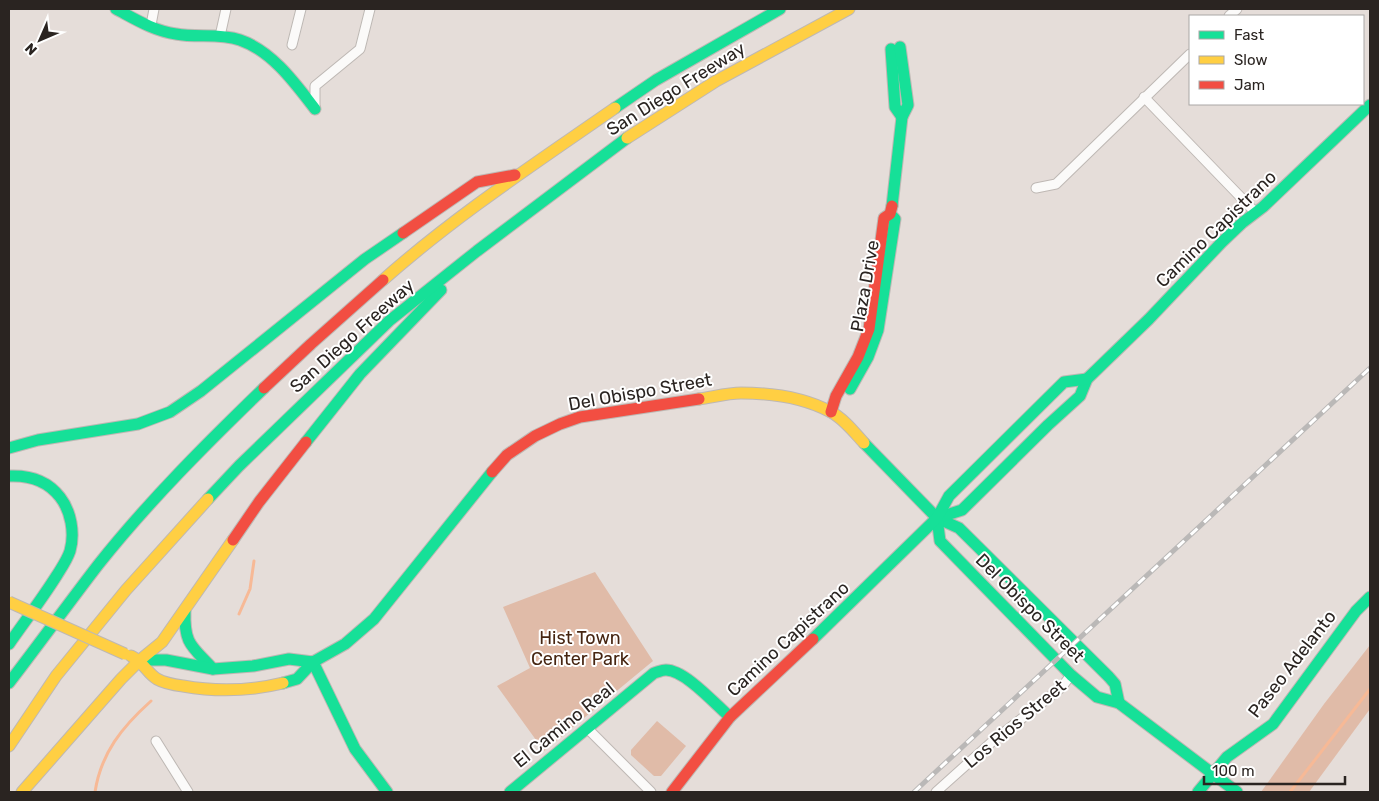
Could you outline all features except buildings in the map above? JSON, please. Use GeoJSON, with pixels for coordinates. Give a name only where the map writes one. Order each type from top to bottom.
{"type":"FeatureCollection","features":[{"type":"Feature","properties":{"kind":"main road"},"geometry":{"type":"LineString","coordinates":[[116,9],[165,32],[179,35],[208,34],[248,44],[267,57],[289,78],[315,109]]}},
{"type":"Feature","properties":{"kind":"main road","name":"San Diego Freeway"},"geometry":{"type":"LineString","coordinates":[[9,683],[99,564],[155,499],[216,434],[311,344],[408,258],[519,174],[656,80],[780,9]]}},
{"type":"Feature","properties":{"kind":"main road","name":"San Diego Freeway"},"geometry":{"type":"LineString","coordinates":[[9,746],[56,676],[126,590],[190,516],[389,321],[477,251],[635,134],[716,81],[849,9]]}},
{"type":"Feature","properties":{"kind":"main road","name":"Plaza Drive"},"geometry":{"type":"LineString","coordinates":[[831,412],[845,398],[868,357],[878,330],[895,219],[890,214],[893,202],[902,117],[896,107],[896,48]]}},
{"type":"Feature","properties":{"kind":"main road","name":"Camino Capistrano"},"geometry":{"type":"LineString","coordinates":[[937,518],[962,510],[1080,396],[1087,379],[1180,288],[1225,239],[1263,207],[1370,105]]}},
{"type":"Feature","properties":{"kind":"main road"},"geometry":{"type":"LineString","coordinates":[[9,448],[38,440],[138,424],[170,412],[201,391],[365,258],[477,182],[519,174]]}},
{"type":"Feature","properties":{"kind":"main road"},"geometry":{"type":"LineString","coordinates":[[22,792],[49,759],[140,660],[162,642],[259,502],[360,374],[477,251]]}},
{"type":"Feature","properties":{"kind":"main road","name":"Camino Capistrano"},"geometry":{"type":"LineString","coordinates":[[672,792],[730,717],[841,614],[937,518],[949,496],[1064,382],[1087,379]]}},
{"type":"Feature","properties":{"kind":"main road","name":"Del Obispo Street"},"geometry":{"type":"LineString","coordinates":[[140,660],[157,679],[190,688],[221,691],[256,688],[297,679],[312,662],[345,644],[374,619],[495,467],[520,445],[550,428],[580,417],[740,393],[762,393],[792,398],[831,412],[856,433],[937,518],[959,528],[1109,677],[1115,684],[1119,703]]}},
{"type":"Feature","properties":{"kind":"main road"},"geometry":{"type":"LineString","coordinates":[[9,476],[34,478],[47,484],[57,493],[64,501],[69,514],[72,536],[70,553],[65,562],[9,644]]}},
{"type":"Feature","properties":{"kind":"main road","name":"Del Obispo Street"},"geometry":{"type":"LineString","coordinates":[[937,518],[940,541],[1071,675],[1097,697],[1119,703],[1236,791]]}},
{"type":"Feature","properties":{"kind":"main road","name":"Paseo Adelanto"},"geometry":{"type":"LineString","coordinates":[[1198,792],[1226,757],[1272,724],[1356,611],[1370,597]]}},
{"type":"Feature","properties":{"kind":"main road"},"geometry":{"type":"LineString","coordinates":[[9,602],[140,660],[166,660],[214,669],[253,666],[289,659],[312,662],[355,749],[387,792]]}},
{"type":"Feature","properties":{"kind":"main road"},"geometry":{"type":"LineString","coordinates":[[185,611],[184,633],[188,643],[214,669]]}},
{"type":"Feature","properties":{"kind":"main road","name":"El Camino Real"},"geometry":{"type":"LineString","coordinates":[[510,792],[654,674],[667,670],[680,675],[730,717]]}},
{"type":"Feature","properties":{"kind":"street"},"geometry":{"type":"LineString","coordinates":[[151,25],[154,9]]}},
{"type":"Feature","properties":{"kind":"street"},"geometry":{"type":"LineString","coordinates":[[220,36],[226,9]]}},
{"type":"Feature","properties":{"kind":"street"},"geometry":{"type":"LineString","coordinates":[[292,45],[301,9]]}},
{"type":"Feature","properties":{"kind":"street"},"geometry":{"type":"LineString","coordinates":[[315,109],[315,86],[360,49],[370,9]]}},
{"type":"Feature","properties":{"kind":"street"},"geometry":{"type":"LineString","coordinates":[[1036,188],[1056,184],[1189,55]]}},
{"type":"Feature","properties":{"kind":"street"},"geometry":{"type":"LineString","coordinates":[[1144,98],[1255,212]]}},
{"type":"Feature","properties":{"kind":"street","name":"Los Rios Street"},"geometry":{"type":"LineString","coordinates":[[936,792],[994,740],[1061,688],[1071,675]]}},
{"type":"Feature","properties":{"kind":"street"},"geometry":{"type":"LineString","coordinates":[[588,729],[652,792]]}},
{"type":"Feature","properties":{"kind":"street"},"geometry":{"type":"LineString","coordinates":[[156,741],[188,792]]}},
{"type":"Feature","properties":{"kind":"green space","name":"Hist Town Center Park"},"geometry":{"type":"Polygon","coordinates":[[[595,572],[653,661],[544,751],[497,686],[530,668],[503,607],[595,572]]]}},
{"type":"Feature","properties":{"kind":"green space"},"geometry":{"type":"Polygon","coordinates":[[[1370,645],[1370,709],[1309,792],[1261,792],[1324,704],[1370,645]]]}},
{"type":"Feature","properties":{"kind":"green space"},"geometry":{"type":"Polygon","coordinates":[[[657,721],[686,746],[661,776],[654,776],[631,755],[631,750],[657,721]]]}},
{"type":"Feature","properties":{"kind":"waterway"},"geometry":{"type":"LineString","coordinates":[[239,614],[250,589],[254,561]]}},
{"type":"Feature","properties":{"kind":"waterway"},"geometry":{"type":"LineString","coordinates":[[1290,792],[1370,689]]}},
{"type":"Feature","properties":{"kind":"waterway"},"geometry":{"type":"LineString","coordinates":[[95,792],[102,765],[114,742],[151,701]]}},
{"type":"Feature","properties":{"kind":"railway"},"geometry":{"type":"LineString","coordinates":[[914,792],[1370,368]]}},
{"type":"Feature","properties":{"kind":"traffic: fast"},"geometry":{"type":"LineString","coordinates":[[116,9],[160,30],[184,35],[232,38],[252,45],[282,69],[315,109]]}},
{"type":"Feature","properties":{"kind":"traffic: fast"},"geometry":{"type":"LineString","coordinates":[[615,108],[656,80],[780,9]]}},
{"type":"Feature","properties":{"kind":"traffic: fast"},"geometry":{"type":"LineString","coordinates":[[892,206],[902,117],[908,105],[900,47]]}},
{"type":"Feature","properties":{"kind":"traffic: fast"},"geometry":{"type":"LineString","coordinates":[[891,49],[895,107],[902,117]]}},
{"type":"Feature","properties":{"kind":"traffic: fast"},"geometry":{"type":"LineString","coordinates":[[937,518],[962,510],[1080,396],[1087,379],[1149,319],[1222,242],[1263,207],[1370,105]]}},
{"type":"Feature","properties":{"kind":"traffic: fast"},"geometry":{"type":"LineString","coordinates":[[208,499],[239,466],[389,321],[477,251],[627,138]]}},
{"type":"Feature","properties":{"kind":"traffic: fast"},"geometry":{"type":"LineString","coordinates":[[850,389],[868,357],[878,330],[895,219],[890,214]]}},
{"type":"Feature","properties":{"kind":"traffic: fast"},"geometry":{"type":"LineString","coordinates":[[9,448],[38,440],[138,424],[170,412],[201,391],[365,259],[403,233]]}},
{"type":"Feature","properties":{"kind":"traffic: fast"},"geometry":{"type":"LineString","coordinates":[[306,442],[360,374],[441,290]]}},
{"type":"Feature","properties":{"kind":"traffic: fast"},"geometry":{"type":"LineString","coordinates":[[813,639],[937,518],[949,496],[1064,382],[1087,379]]}},
{"type":"Feature","properties":{"kind":"traffic: fast"},"geometry":{"type":"LineString","coordinates":[[9,683],[117,542],[157,496],[264,388]]}},
{"type":"Feature","properties":{"kind":"traffic: fast"},"geometry":{"type":"LineString","coordinates":[[864,443],[937,518],[959,528],[1109,677],[1115,684],[1119,703]]}},
{"type":"Feature","properties":{"kind":"traffic: fast"},"geometry":{"type":"LineString","coordinates":[[283,683],[297,679],[313,662],[345,644],[374,619],[492,472]]}},
{"type":"Feature","properties":{"kind":"traffic: fast"},"geometry":{"type":"LineString","coordinates":[[9,476],[24,476],[37,480],[55,491],[67,509],[72,530],[70,551],[64,563],[9,644]]}},
{"type":"Feature","properties":{"kind":"traffic: fast"},"geometry":{"type":"LineString","coordinates":[[937,518],[940,541],[1071,675],[1097,697],[1119,703],[1237,792]]}},
{"type":"Feature","properties":{"kind":"traffic: fast"},"geometry":{"type":"LineString","coordinates":[[1198,792],[1227,757],[1273,724],[1356,611],[1370,597]]}},
{"type":"Feature","properties":{"kind":"traffic: fast"},"geometry":{"type":"LineString","coordinates":[[185,611],[188,638],[195,650],[213,669]]}},
{"type":"Feature","properties":{"kind":"traffic: fast"},"geometry":{"type":"LineString","coordinates":[[140,660],[166,660],[213,669],[253,666],[289,659],[313,662]]}},
{"type":"Feature","properties":{"kind":"traffic: fast"},"geometry":{"type":"LineString","coordinates":[[313,662],[355,749],[387,792]]}},
{"type":"Feature","properties":{"kind":"traffic: fast"},"geometry":{"type":"LineString","coordinates":[[510,792],[654,673],[666,670],[674,671],[691,681],[730,717]]}},
{"type":"Feature","properties":{"kind":"traffic: slow"},"geometry":{"type":"LineString","coordinates":[[627,138],[716,81],[849,9]]}},
{"type":"Feature","properties":{"kind":"traffic: slow"},"geometry":{"type":"LineString","coordinates":[[383,280],[410,256],[467,212],[615,108]]}},
{"type":"Feature","properties":{"kind":"traffic: slow"},"geometry":{"type":"LineString","coordinates":[[699,399],[741,393],[776,395],[799,400],[821,407],[836,415],[864,443]]}},
{"type":"Feature","properties":{"kind":"traffic: slow"},"geometry":{"type":"LineString","coordinates":[[9,746],[56,676],[126,590],[208,499]]}},
{"type":"Feature","properties":{"kind":"traffic: slow"},"geometry":{"type":"LineString","coordinates":[[22,792],[121,679],[162,642],[233,540]]}},
{"type":"Feature","properties":{"kind":"traffic: slow"},"geometry":{"type":"LineString","coordinates":[[9,602],[125,654]]}},
{"type":"Feature","properties":{"kind":"traffic: slow"},"geometry":{"type":"LineString","coordinates":[[131,656],[139,661],[157,679],[177,685],[233,690],[283,683]]}},
{"type":"Feature","properties":{"kind":"traffic: jam"},"geometry":{"type":"LineString","coordinates":[[403,233],[477,182],[515,175]]}},
{"type":"Feature","properties":{"kind":"traffic: jam"},"geometry":{"type":"LineString","coordinates":[[831,412],[836,396],[858,357],[869,329],[884,218],[890,214],[892,206]]}},
{"type":"Feature","properties":{"kind":"traffic: jam"},"geometry":{"type":"LineString","coordinates":[[264,388],[383,280]]}},
{"type":"Feature","properties":{"kind":"traffic: jam"},"geometry":{"type":"LineString","coordinates":[[492,472],[507,455],[535,436],[560,424],[580,417],[699,399]]}},
{"type":"Feature","properties":{"kind":"traffic: jam"},"geometry":{"type":"LineString","coordinates":[[233,540],[259,502],[306,442]]}},
{"type":"Feature","properties":{"kind":"traffic: jam"},"geometry":{"type":"LineString","coordinates":[[672,792],[730,717],[813,639]]}}]}
